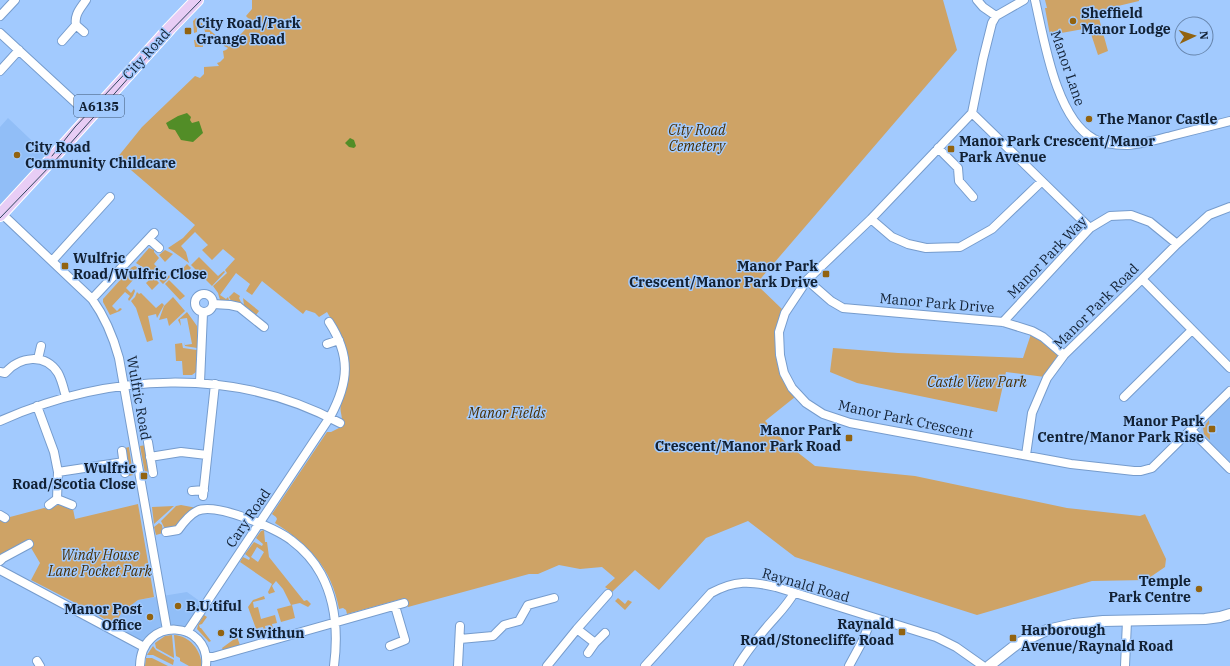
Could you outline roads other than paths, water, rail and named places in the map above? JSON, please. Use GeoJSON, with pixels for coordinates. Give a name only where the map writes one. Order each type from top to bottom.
{"type":"FeatureCollection","features":[{"type":"Feature","properties":{"kind":"main road","name":"City Road"},"geometry":{"type":"LineString","coordinates":[[1,214],[197,0]]}},
{"type":"Feature","properties":{"kind":"street"},"geometry":{"type":"LineString","coordinates":[[0,16],[15,0]]}},
{"type":"Feature","properties":{"kind":"street"},"geometry":{"type":"LineString","coordinates":[[84,32],[76,25],[75,20],[77,13],[86,0]]}},
{"type":"Feature","properties":{"kind":"street"},"geometry":{"type":"LineString","coordinates":[[978,0],[983,7],[996,16]]}},
{"type":"Feature","properties":{"kind":"street"},"geometry":{"type":"LineString","coordinates":[[1024,0],[996,16],[992,23],[972,113],[1041,182],[1090,228]]}},
{"type":"Feature","properties":{"kind":"street","name":"Manor Lane"},"geometry":{"type":"LineString","coordinates":[[1035,0],[1046,48],[1057,85],[1066,107],[1078,126],[1095,140],[1114,144],[1140,144],[1230,121]]}},
{"type":"Feature","properties":{"kind":"street"},"geometry":{"type":"LineString","coordinates":[[62,41],[76,25]]}},
{"type":"Feature","properties":{"kind":"street"},"geometry":{"type":"LineString","coordinates":[[0,33],[90,116]]}},
{"type":"Feature","properties":{"kind":"street"},"geometry":{"type":"LineString","coordinates":[[0,71],[18,50]]}},
{"type":"Feature","properties":{"kind":"street","name":"Manor Park Crescent"},"geometry":{"type":"LineString","coordinates":[[972,113],[871,219],[808,280],[785,313],[779,332],[780,355],[784,373],[792,388],[806,403],[823,414],[850,423],[1071,464],[1141,471],[1152,468],[1230,391]]}},
{"type":"Feature","properties":{"kind":"street"},"geometry":{"type":"LineString","coordinates":[[938,148],[958,168],[959,181],[973,197]]}},
{"type":"Feature","properties":{"kind":"street"},"geometry":{"type":"LineString","coordinates":[[871,219],[892,237],[908,244],[926,248],[960,247],[992,229],[1041,182]]}},
{"type":"Feature","properties":{"kind":"street"},"geometry":{"type":"LineString","coordinates":[[52,261],[110,197]]}},
{"type":"Feature","properties":{"kind":"street","name":"Manor Park Road"},"geometry":{"type":"LineString","coordinates":[[1026,455],[1032,413],[1047,378],[1064,355],[1176,244],[1209,215],[1230,207]]}},
{"type":"Feature","properties":{"kind":"street","name":"Wulfric Road"},"geometry":{"type":"LineString","coordinates":[[1,214],[92,299],[103,316],[115,342],[124,385],[167,630]]}},
{"type":"Feature","properties":{"kind":"street","name":"Manor Park Way"},"geometry":{"type":"LineString","coordinates":[[1003,322],[1090,228],[1110,216],[1131,215],[1150,222],[1176,244]]}},
{"type":"Feature","properties":{"kind":"street"},"geometry":{"type":"LineString","coordinates":[[92,299],[151,236],[159,248]]}},
{"type":"Feature","properties":{"kind":"street"},"geometry":{"type":"LineString","coordinates":[[1142,279],[1230,368]]}},
{"type":"Feature","properties":{"kind":"street","name":"Manor Park Drive"},"geometry":{"type":"LineString","coordinates":[[808,280],[831,301],[843,308],[1003,322],[1043,337],[1064,355]]}},
{"type":"Feature","properties":{"kind":"street"},"geometry":{"type":"LineString","coordinates":[[202,294],[208,295],[212,298],[213,304],[210,310],[203,313],[198,311],[195,306],[195,301],[198,296],[202,294]]}},
{"type":"Feature","properties":{"kind":"street"},"geometry":{"type":"LineString","coordinates":[[213,304],[239,307],[264,327]]}},
{"type":"Feature","properties":{"kind":"street"},"geometry":{"type":"LineString","coordinates":[[200,382],[203,313]]}},
{"type":"Feature","properties":{"kind":"street","name":"Cary Road"},"geometry":{"type":"LineString","coordinates":[[188,632],[330,417],[339,399],[343,387],[345,359],[339,340],[329,322]]}},
{"type":"Feature","properties":{"kind":"street"},"geometry":{"type":"LineString","coordinates":[[1124,397],[1192,330]]}},
{"type":"Feature","properties":{"kind":"street"},"geometry":{"type":"LineString","coordinates":[[327,344],[339,340]]}},
{"type":"Feature","properties":{"kind":"street"},"geometry":{"type":"LineString","coordinates":[[38,359],[41,346]]}},
{"type":"Feature","properties":{"kind":"street"},"geometry":{"type":"LineString","coordinates":[[0,372],[5,373],[19,362],[27,359],[38,359],[44,361],[54,368],[59,374],[66,397]]}},
{"type":"Feature","properties":{"kind":"street"},"geometry":{"type":"LineString","coordinates":[[0,421],[37,406],[66,397],[124,385],[156,382],[200,382],[253,390],[296,402],[340,422]]}},
{"type":"Feature","properties":{"kind":"street"},"geometry":{"type":"LineString","coordinates":[[192,491],[204,493],[215,384]]}},
{"type":"Feature","properties":{"kind":"street"},"geometry":{"type":"LineString","coordinates":[[37,406],[54,452],[58,472],[58,499]]}},
{"type":"Feature","properties":{"kind":"street"},"geometry":{"type":"LineString","coordinates":[[1190,430],[1230,469]]}},
{"type":"Feature","properties":{"kind":"street"},"geometry":{"type":"LineString","coordinates":[[148,442],[153,473]]}},
{"type":"Feature","properties":{"kind":"street"},"geometry":{"type":"LineString","coordinates":[[122,451],[125,473]]}},
{"type":"Feature","properties":{"kind":"street"},"geometry":{"type":"LineString","coordinates":[[150,457],[181,452],[207,455]]}},
{"type":"Feature","properties":{"kind":"street"},"geometry":{"type":"LineString","coordinates":[[58,472],[124,462]]}},
{"type":"Feature","properties":{"kind":"street"},"geometry":{"type":"LineString","coordinates":[[49,505],[58,499]]}},
{"type":"Feature","properties":{"kind":"street"},"geometry":{"type":"LineString","coordinates":[[58,499],[72,505]]}},
{"type":"Feature","properties":{"kind":"street"},"geometry":{"type":"LineString","coordinates":[[166,532],[178,530],[189,516],[198,510],[208,508],[227,512],[260,523],[278,531],[290,539],[312,559],[327,586],[336,623],[334,666]]}},
{"type":"Feature","properties":{"kind":"street"},"geometry":{"type":"LineString","coordinates":[[0,561],[29,544]]}},
{"type":"Feature","properties":{"kind":"street"},"geometry":{"type":"LineString","coordinates":[[0,570],[144,647]]}},
{"type":"Feature","properties":{"kind":"street","name":"Raynald Road"},"geometry":{"type":"LineString","coordinates":[[645,666],[711,592],[735,583],[752,582],[771,586],[936,637],[956,647],[983,666]]}},
{"type":"Feature","properties":{"kind":"street"},"geometry":{"type":"LineString","coordinates":[[738,666],[743,657],[765,629],[789,603],[794,593]]}},
{"type":"Feature","properties":{"kind":"street"},"geometry":{"type":"LineString","coordinates":[[547,666],[608,594]]}},
{"type":"Feature","properties":{"kind":"street"},"geometry":{"type":"LineString","coordinates":[[460,639],[493,636],[504,625],[519,621],[528,605],[554,598]]}},
{"type":"Feature","properties":{"kind":"street"},"geometry":{"type":"LineString","coordinates":[[206,657],[214,657],[404,603]]}},
{"type":"Feature","properties":{"kind":"street"},"geometry":{"type":"LineString","coordinates":[[390,646],[405,640],[395,606]]}},
{"type":"Feature","properties":{"kind":"street"},"geometry":{"type":"LineString","coordinates":[[989,666],[1017,644],[1047,630],[1074,624],[1103,621],[1205,619],[1230,614]]}},
{"type":"Feature","properties":{"kind":"street"},"geometry":{"type":"LineString","coordinates":[[849,666],[862,642],[872,618]]}},
{"type":"Feature","properties":{"kind":"street"},"geometry":{"type":"LineString","coordinates":[[1125,666],[1127,621]]}},
{"type":"Feature","properties":{"kind":"street"},"geometry":{"type":"LineString","coordinates":[[458,666],[460,626]]}},
{"type":"Feature","properties":{"kind":"street"},"geometry":{"type":"LineString","coordinates":[[577,629],[595,643]]}},
{"type":"Feature","properties":{"kind":"street"},"geometry":{"type":"LineString","coordinates":[[140,666],[140,656],[144,647],[152,637],[167,630],[180,630],[188,632],[196,639],[203,647],[206,657],[206,666]]}},
{"type":"Feature","properties":{"kind":"street"},"geometry":{"type":"LineString","coordinates":[[588,653],[605,633]]}},
{"type":"Feature","properties":{"kind":"tram line"},"geometry":{"type":"LineString","coordinates":[[0,218],[53,163],[162,40],[201,0]]}},
{"type":"Feature","properties":{"kind":"tram line"},"geometry":{"type":"LineString","coordinates":[[52,156],[75,127],[133,65]]}},
{"type":"Feature","properties":{"kind":"place","name":"Sheffield Manor Lodge"},"geometry":{"type":"Point","coordinates":[1073,21]}},
{"type":"Feature","properties":{"kind":"place","name":"City Road/Park Grange Road"},"geometry":{"type":"Point","coordinates":[188,31]}},
{"type":"Feature","properties":{"kind":"place","name":"The Manor Castle"},"geometry":{"type":"Point","coordinates":[1089,119]}},
{"type":"Feature","properties":{"kind":"place","name":"Manor Park Crescent/Manor Park Avenue"},"geometry":{"type":"Point","coordinates":[951,149]}},
{"type":"Feature","properties":{"kind":"place","name":"City Road Community Childcare"},"geometry":{"type":"Point","coordinates":[17,155]}},
{"type":"Feature","properties":{"kind":"place","name":"Wulfric Road/Wulfric Close"},"geometry":{"type":"Point","coordinates":[65,266]}},
{"type":"Feature","properties":{"kind":"place","name":"Manor Park Crescent/Manor Park Drive"},"geometry":{"type":"Point","coordinates":[826,274]}},
{"type":"Feature","properties":{"kind":"place","name":"Manor Park Centre/Manor Park Rise"},"geometry":{"type":"Point","coordinates":[1212,429]}},
{"type":"Feature","properties":{"kind":"place","name":"Manor Park Crescent/Manor Park Road"},"geometry":{"type":"Point","coordinates":[849,438]}},
{"type":"Feature","properties":{"kind":"place","name":"Wulfric Road/Scotia Close"},"geometry":{"type":"Point","coordinates":[144,476]}},
{"type":"Feature","properties":{"kind":"place","name":"Temple Park Centre"},"geometry":{"type":"Point","coordinates":[1199,589]}},
{"type":"Feature","properties":{"kind":"place","name":"B.U.tiful"},"geometry":{"type":"Point","coordinates":[178,606]}},
{"type":"Feature","properties":{"kind":"place","name":"Manor Post Office"},"geometry":{"type":"Point","coordinates":[150,617]}},
{"type":"Feature","properties":{"kind":"place","name":"Raynald Road/Stonecliffe Road"},"geometry":{"type":"Point","coordinates":[902,632]}},
{"type":"Feature","properties":{"kind":"place","name":"St Swithun"},"geometry":{"type":"Point","coordinates":[221,633]}},
{"type":"Feature","properties":{"kind":"place","name":"Harborough Avenue/Raynald Road"},"geometry":{"type":"Point","coordinates":[1013,638]}},
{"type":"Feature","properties":{"kind":"park label","name":"City Road Cemetery"},"geometry":{"type":"Point","coordinates":[697,138]}},
{"type":"Feature","properties":{"kind":"park label","name":"Castle View Park"},"geometry":{"type":"Point","coordinates":[977,382]}},
{"type":"Feature","properties":{"kind":"park label","name":"Manor Fields"},"geometry":{"type":"Point","coordinates":[507,413]}},
{"type":"Feature","properties":{"kind":"park label","name":"Windy House Lane Pocket Park"},"geometry":{"type":"Point","coordinates":[100,564]}}]}
